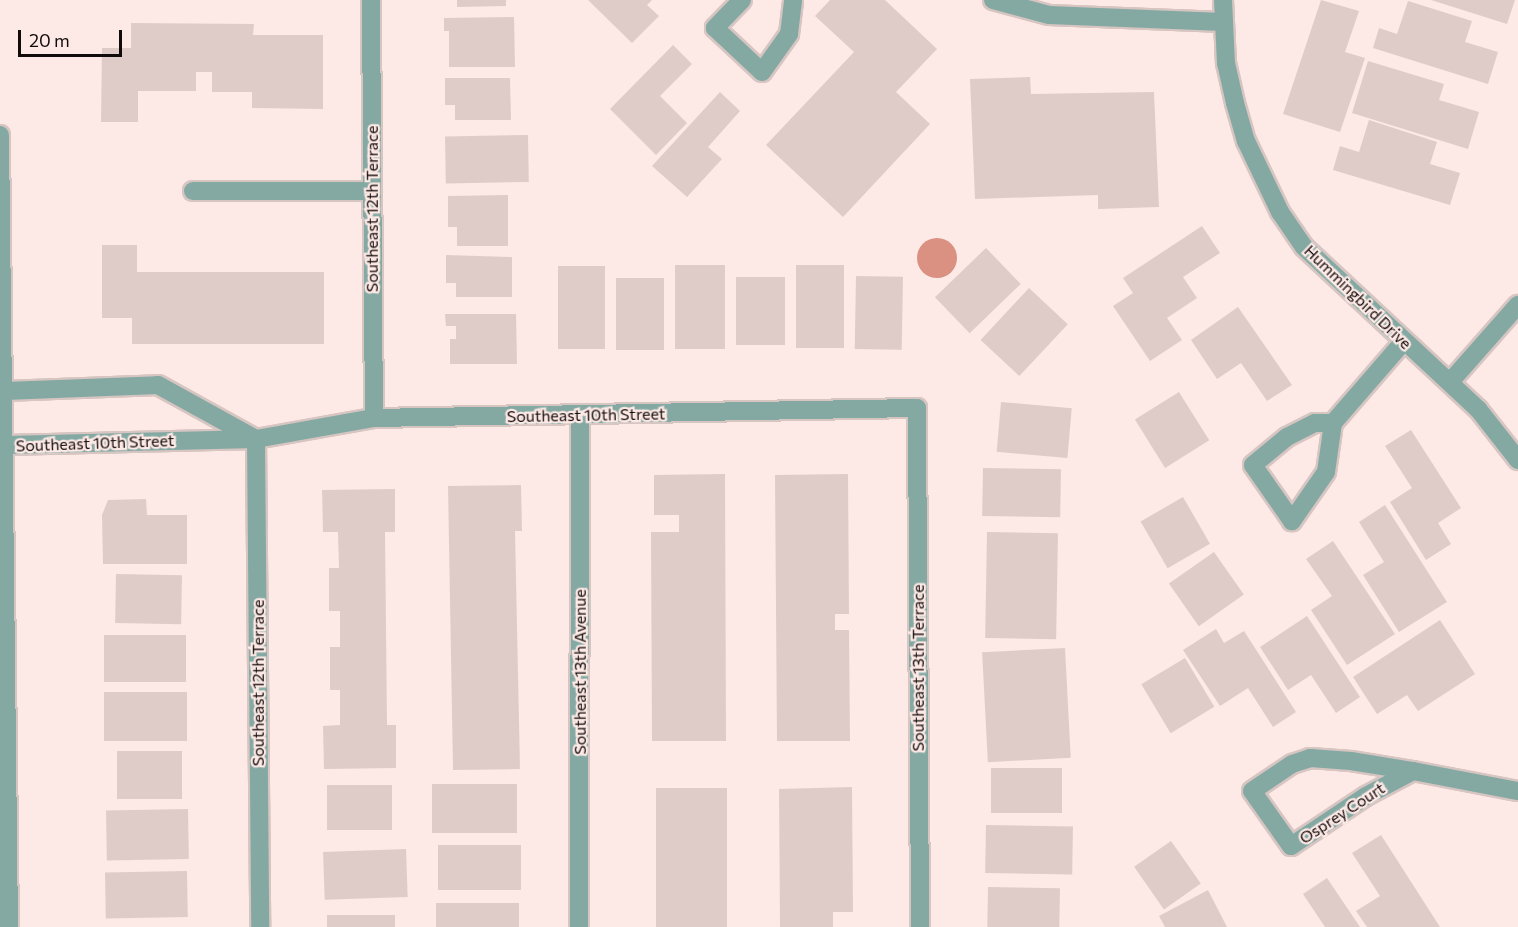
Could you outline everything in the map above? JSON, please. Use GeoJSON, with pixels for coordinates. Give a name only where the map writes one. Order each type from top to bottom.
{"type":"FeatureCollection","features":[{"type":"Feature","properties":{"kind":"street","name":"Southeast 12th Terrace"},"geometry":{"type":"LineString","coordinates":[[371,0],[374,418]]}},
{"type":"Feature","properties":{"kind":"street"},"geometry":{"type":"LineString","coordinates":[[742,0],[715,28],[762,72],[789,34],[793,0]]}},
{"type":"Feature","properties":{"kind":"street"},"geometry":{"type":"LineString","coordinates":[[993,0],[1049,15],[1223,21]]}},
{"type":"Feature","properties":{"kind":"street","name":"Hummingbird Drive"},"geometry":{"type":"LineString","coordinates":[[1223,0],[1226,63],[1246,141],[1281,212],[1304,248],[1450,382],[1497,430],[1518,460]]}},
{"type":"Feature","properties":{"kind":"street"},"geometry":{"type":"LineString","coordinates":[[0,135],[6,445],[9,927]]}},
{"type":"Feature","properties":{"kind":"street"},"geometry":{"type":"LineString","coordinates":[[193,191],[372,191]]}},
{"type":"Feature","properties":{"kind":"street"},"geometry":{"type":"LineString","coordinates":[[1450,382],[1518,305]]}},
{"type":"Feature","properties":{"kind":"street"},"geometry":{"type":"LineString","coordinates":[[1334,423],[1315,423],[1287,437],[1253,465],[1292,522],[1326,472],[1334,423],[1404,341]]}},
{"type":"Feature","properties":{"kind":"street"},"geometry":{"type":"LineString","coordinates":[[5,391],[158,385],[256,439]]}},
{"type":"Feature","properties":{"kind":"street","name":"Southeast 10th Street"},"geometry":{"type":"LineString","coordinates":[[6,445],[256,439],[374,418],[917,408]]}},
{"type":"Feature","properties":{"kind":"street","name":"Southeast 13th Terrace"},"geometry":{"type":"LineString","coordinates":[[917,408],[920,927]]}},
{"type":"Feature","properties":{"kind":"street","name":"Southeast 13th Avenue"},"geometry":{"type":"LineString","coordinates":[[579,927],[580,416]]}},
{"type":"Feature","properties":{"kind":"street","name":"Southeast 12th Terrace"},"geometry":{"type":"LineString","coordinates":[[256,439],[260,927]]}},
{"type":"Feature","properties":{"kind":"street","name":"Osprey Court"},"geometry":{"type":"LineString","coordinates":[[1413,771],[1366,796],[1291,846],[1252,791],[1292,764],[1310,758],[1413,771],[1518,791]]}},
{"type":"Feature","properties":{"kind":"shaded area"},"geometry":{"type":"Polygon","coordinates":[[[937,238],[945,239],[951,244],[956,250],[956,266],[951,272],[945,277],[937,278],[929,277],[923,272],[918,266],[917,258],[918,250],[923,244],[929,239],[937,238]]]}},
{"type":"Feature","properties":{"kind":"building"},"geometry":{"type":"Polygon","coordinates":[[[457,0],[506,0],[506,6],[457,7],[457,0]]]}},
{"type":"Feature","properties":{"kind":"building"},"geometry":{"type":"Polygon","coordinates":[[[588,0],[652,0],[647,5],[659,16],[632,43],[588,0]]]}},
{"type":"Feature","properties":{"kind":"building"},"geometry":{"type":"Polygon","coordinates":[[[830,0],[885,0],[937,49],[896,92],[930,124],[843,217],[766,145],[854,52],[815,16],[830,0]]]}},
{"type":"Feature","properties":{"kind":"building"},"geometry":{"type":"Polygon","coordinates":[[[1321,0],[1359,11],[1345,52],[1365,58],[1340,132],[1283,114],[1321,0]]]}},
{"type":"Feature","properties":{"kind":"building"},"geometry":{"type":"Polygon","coordinates":[[[1431,0],[1515,0],[1507,24],[1431,0]]]}},
{"type":"Feature","properties":{"kind":"building"},"geometry":{"type":"Polygon","coordinates":[[[1408,1],[1472,21],[1465,42],[1498,52],[1488,84],[1373,48],[1379,28],[1397,34],[1408,1]]]}},
{"type":"Feature","properties":{"kind":"building"},"geometry":{"type":"Polygon","coordinates":[[[514,17],[515,67],[449,67],[449,31],[444,31],[444,18],[514,17]]]}},
{"type":"Feature","properties":{"kind":"building"},"geometry":{"type":"Polygon","coordinates":[[[131,23],[254,24],[253,35],[323,35],[323,109],[252,108],[252,92],[212,92],[212,72],[196,72],[196,91],[138,91],[138,122],[101,122],[102,48],[131,48],[131,23]]]}},
{"type":"Feature","properties":{"kind":"building"},"geometry":{"type":"Polygon","coordinates":[[[673,45],[692,64],[660,96],[687,123],[656,155],[610,109],[673,45]]]}},
{"type":"Feature","properties":{"kind":"building"},"geometry":{"type":"Polygon","coordinates":[[[1368,61],[1444,84],[1439,100],[1479,112],[1468,149],[1352,113],[1368,61]]]}},
{"type":"Feature","properties":{"kind":"building"},"geometry":{"type":"Polygon","coordinates":[[[1030,77],[1031,94],[1154,92],[1159,207],[1098,209],[1098,195],[975,199],[970,79],[1030,77]]]}},
{"type":"Feature","properties":{"kind":"building"},"geometry":{"type":"Polygon","coordinates":[[[445,78],[510,78],[511,120],[455,120],[455,105],[445,105],[445,78]]]}},
{"type":"Feature","properties":{"kind":"building"},"geometry":{"type":"Polygon","coordinates":[[[720,92],[740,111],[708,147],[722,159],[687,197],[652,166],[720,92]]]}},
{"type":"Feature","properties":{"kind":"building"},"geometry":{"type":"Polygon","coordinates":[[[1369,120],[1437,142],[1430,164],[1460,173],[1450,205],[1333,170],[1340,146],[1359,152],[1369,120]]]}},
{"type":"Feature","properties":{"kind":"building"},"geometry":{"type":"Polygon","coordinates":[[[528,135],[529,182],[446,183],[445,136],[528,135]]]}},
{"type":"Feature","properties":{"kind":"building"},"geometry":{"type":"Polygon","coordinates":[[[508,195],[508,246],[457,246],[457,227],[448,227],[448,196],[508,195]]]}},
{"type":"Feature","properties":{"kind":"building"},"geometry":{"type":"Polygon","coordinates":[[[1202,226],[1220,253],[1183,277],[1197,298],[1167,318],[1182,340],[1150,361],[1113,306],[1133,293],[1123,278],[1202,226]]]}},
{"type":"Feature","properties":{"kind":"building"},"geometry":{"type":"Polygon","coordinates":[[[102,245],[137,245],[137,272],[324,272],[324,344],[132,344],[132,318],[102,318],[102,245]]]}},
{"type":"Feature","properties":{"kind":"building"},"geometry":{"type":"Polygon","coordinates":[[[986,248],[1021,284],[970,333],[935,297],[986,248]]]}},
{"type":"Feature","properties":{"kind":"building"},"geometry":{"type":"Polygon","coordinates":[[[446,255],[512,257],[512,297],[456,297],[456,283],[446,283],[446,255]]]}},
{"type":"Feature","properties":{"kind":"building"},"geometry":{"type":"Polygon","coordinates":[[[675,265],[725,265],[725,349],[675,349],[675,265]]]}},
{"type":"Feature","properties":{"kind":"building"},"geometry":{"type":"Polygon","coordinates":[[[796,265],[844,265],[844,348],[796,348],[796,265]]]}},
{"type":"Feature","properties":{"kind":"building"},"geometry":{"type":"Polygon","coordinates":[[[558,266],[605,266],[605,349],[558,349],[558,266]]]}},
{"type":"Feature","properties":{"kind":"building"},"geometry":{"type":"Polygon","coordinates":[[[856,276],[903,277],[902,350],[855,349],[856,276]]]}},
{"type":"Feature","properties":{"kind":"building"},"geometry":{"type":"Polygon","coordinates":[[[736,277],[785,277],[785,345],[736,345],[736,277]]]}},
{"type":"Feature","properties":{"kind":"building"},"geometry":{"type":"Polygon","coordinates":[[[616,278],[664,278],[664,350],[616,350],[616,278]]]}},
{"type":"Feature","properties":{"kind":"building"},"geometry":{"type":"Polygon","coordinates":[[[1029,288],[1068,324],[1019,376],[981,340],[1029,288]]]}},
{"type":"Feature","properties":{"kind":"building"},"geometry":{"type":"Polygon","coordinates":[[[1238,307],[1292,385],[1267,401],[1241,363],[1217,379],[1191,340],[1238,307]]]}},
{"type":"Feature","properties":{"kind":"building"},"geometry":{"type":"Polygon","coordinates":[[[445,314],[516,314],[517,364],[450,364],[450,339],[456,339],[456,326],[446,326],[445,314]]]}},
{"type":"Feature","properties":{"kind":"building"},"geometry":{"type":"Polygon","coordinates":[[[1179,392],[1209,440],[1165,468],[1135,420],[1179,392]]]}},
{"type":"Feature","properties":{"kind":"building"},"geometry":{"type":"Polygon","coordinates":[[[1001,402],[1072,408],[1067,458],[997,452],[1001,402]]]}},
{"type":"Feature","properties":{"kind":"building"},"geometry":{"type":"Polygon","coordinates":[[[1411,430],[1461,508],[1438,523],[1451,544],[1426,560],[1390,502],[1412,488],[1385,446],[1411,430]]]}},
{"type":"Feature","properties":{"kind":"building"},"geometry":{"type":"Polygon","coordinates":[[[983,468],[1061,469],[1060,517],[982,516],[983,468]]]}},
{"type":"Feature","properties":{"kind":"building"},"geometry":{"type":"Polygon","coordinates":[[[725,474],[726,741],[652,741],[651,532],[679,532],[679,515],[654,515],[654,475],[725,474]]]}},
{"type":"Feature","properties":{"kind":"building"},"geometry":{"type":"Polygon","coordinates":[[[848,474],[849,614],[835,614],[835,630],[849,630],[850,741],[777,741],[775,475],[848,474]]]}},
{"type":"Feature","properties":{"kind":"building"},"geometry":{"type":"Polygon","coordinates":[[[521,485],[522,531],[515,531],[520,769],[453,770],[448,486],[521,485]]]}},
{"type":"Feature","properties":{"kind":"building"},"geometry":{"type":"Polygon","coordinates":[[[395,489],[395,532],[385,532],[387,725],[396,725],[396,768],[324,769],[323,726],[340,725],[340,690],[330,690],[330,647],[340,647],[340,611],[329,611],[329,568],[339,568],[338,532],[323,532],[322,490],[395,489]]]}},
{"type":"Feature","properties":{"kind":"building"},"geometry":{"type":"Polygon","coordinates":[[[1183,497],[1210,544],[1168,568],[1141,522],[1183,497]]]}},
{"type":"Feature","properties":{"kind":"building"},"geometry":{"type":"Polygon","coordinates":[[[146,499],[147,515],[187,515],[187,564],[103,564],[102,515],[108,500],[146,499]]]}},
{"type":"Feature","properties":{"kind":"building"},"geometry":{"type":"Polygon","coordinates":[[[1385,505],[1447,602],[1399,632],[1363,575],[1384,562],[1359,522],[1385,505]]]}},
{"type":"Feature","properties":{"kind":"building"},"geometry":{"type":"Polygon","coordinates":[[[987,532],[1058,533],[1056,639],[985,638],[987,532]]]}},
{"type":"Feature","properties":{"kind":"building"},"geometry":{"type":"Polygon","coordinates":[[[1333,541],[1395,634],[1347,665],[1311,610],[1332,596],[1306,559],[1333,541]]]}},
{"type":"Feature","properties":{"kind":"building"},"geometry":{"type":"Polygon","coordinates":[[[1214,552],[1244,595],[1199,626],[1169,584],[1214,552]]]}},
{"type":"Feature","properties":{"kind":"building"},"geometry":{"type":"Polygon","coordinates":[[[116,574],[182,575],[181,624],[115,623],[116,574]]]}},
{"type":"Feature","properties":{"kind":"building"},"geometry":{"type":"Polygon","coordinates":[[[1307,616],[1360,697],[1336,713],[1311,675],[1288,690],[1260,647],[1307,616]]]}},
{"type":"Feature","properties":{"kind":"building"},"geometry":{"type":"Polygon","coordinates":[[[1440,620],[1475,674],[1418,711],[1407,695],[1377,714],[1353,677],[1440,620]]]}},
{"type":"Feature","properties":{"kind":"building"},"geometry":{"type":"Polygon","coordinates":[[[1216,629],[1224,643],[1244,631],[1296,712],[1273,727],[1248,688],[1220,706],[1183,650],[1216,629]]]}},
{"type":"Feature","properties":{"kind":"building"},"geometry":{"type":"Polygon","coordinates":[[[104,635],[186,635],[186,682],[104,682],[104,635]]]}},
{"type":"Feature","properties":{"kind":"building"},"geometry":{"type":"Polygon","coordinates":[[[1065,648],[1071,758],[988,762],[982,652],[1065,648]]]}},
{"type":"Feature","properties":{"kind":"building"},"geometry":{"type":"Polygon","coordinates":[[[1185,658],[1214,707],[1171,733],[1141,684],[1185,658]]]}},
{"type":"Feature","properties":{"kind":"building"},"geometry":{"type":"Polygon","coordinates":[[[104,692],[187,692],[187,741],[104,741],[104,692]]]}},
{"type":"Feature","properties":{"kind":"building"},"geometry":{"type":"Polygon","coordinates":[[[117,751],[182,751],[182,799],[117,799],[117,751]]]}},
{"type":"Feature","properties":{"kind":"building"},"geometry":{"type":"Polygon","coordinates":[[[991,768],[1062,768],[1062,813],[991,813],[991,768]]]}},
{"type":"Feature","properties":{"kind":"building"},"geometry":{"type":"Polygon","coordinates":[[[432,784],[517,784],[517,833],[432,833],[432,784]]]}},
{"type":"Feature","properties":{"kind":"building"},"geometry":{"type":"Polygon","coordinates":[[[327,785],[392,785],[392,830],[327,830],[327,785]]]}},
{"type":"Feature","properties":{"kind":"building"},"geometry":{"type":"Polygon","coordinates":[[[852,787],[853,912],[833,912],[833,927],[780,927],[779,789],[852,787]]]}},
{"type":"Feature","properties":{"kind":"building"},"geometry":{"type":"Polygon","coordinates":[[[656,788],[727,788],[727,927],[656,927],[656,788]]]}},
{"type":"Feature","properties":{"kind":"building"},"geometry":{"type":"Polygon","coordinates":[[[188,809],[189,859],[107,860],[106,810],[188,809]]]}},
{"type":"Feature","properties":{"kind":"building"},"geometry":{"type":"Polygon","coordinates":[[[986,825],[1073,827],[1072,875],[985,873],[986,825]]]}},
{"type":"Feature","properties":{"kind":"building"},"geometry":{"type":"Polygon","coordinates":[[[1381,835],[1440,927],[1367,927],[1356,911],[1380,896],[1352,853],[1381,835]]]}},
{"type":"Feature","properties":{"kind":"building"},"geometry":{"type":"Polygon","coordinates":[[[1171,841],[1201,884],[1164,909],[1134,867],[1171,841]]]}},
{"type":"Feature","properties":{"kind":"building"},"geometry":{"type":"Polygon","coordinates":[[[438,845],[521,845],[521,890],[438,890],[438,845]]]}},
{"type":"Feature","properties":{"kind":"building"},"geometry":{"type":"Polygon","coordinates":[[[406,849],[408,897],[325,900],[323,852],[406,849]]]}},
{"type":"Feature","properties":{"kind":"building"},"geometry":{"type":"Polygon","coordinates":[[[187,871],[188,917],[106,918],[105,872],[187,871]]]}},
{"type":"Feature","properties":{"kind":"building"},"geometry":{"type":"Polygon","coordinates":[[[1327,878],[1360,927],[1325,927],[1303,894],[1327,878]]]}},
{"type":"Feature","properties":{"kind":"building"},"geometry":{"type":"Polygon","coordinates":[[[988,887],[1060,888],[1059,927],[987,927],[988,887]]]}},
{"type":"Feature","properties":{"kind":"building"},"geometry":{"type":"Polygon","coordinates":[[[1208,890],[1227,927],[1165,927],[1159,916],[1208,890]]]}},
{"type":"Feature","properties":{"kind":"building"},"geometry":{"type":"Polygon","coordinates":[[[436,903],[519,903],[519,927],[436,927],[436,903]]]}},
{"type":"Feature","properties":{"kind":"building"},"geometry":{"type":"Polygon","coordinates":[[[327,915],[395,915],[395,927],[327,927],[327,915]]]}}]}
